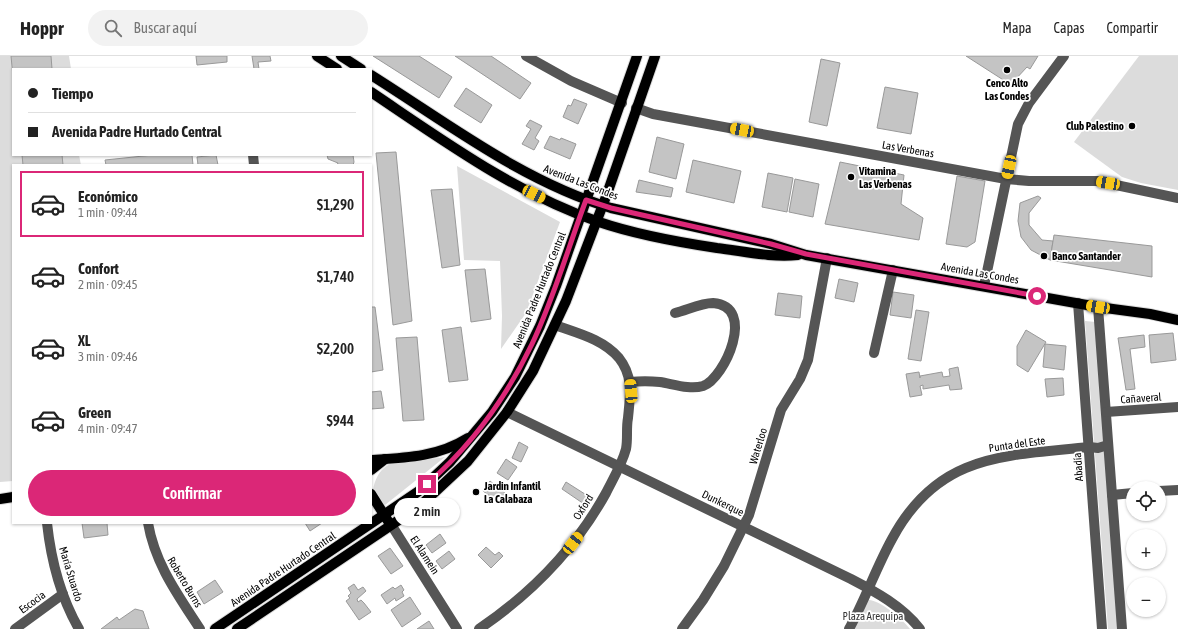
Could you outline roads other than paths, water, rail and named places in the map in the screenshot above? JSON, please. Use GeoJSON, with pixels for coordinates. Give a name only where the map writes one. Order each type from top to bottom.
{"type":"FeatureCollection","features":[{"type":"Feature","properties":{"kind":"main road"},"geometry":{"type":"LineString","coordinates":[[317,56],[335,68]]}},
{"type":"Feature","properties":{"kind":"main road"},"geometry":{"type":"LineString","coordinates":[[341,56],[359,68]]}},
{"type":"Feature","properties":{"kind":"main road","name":"Avenida Padre Hurtado Central"},"geometry":{"type":"LineString","coordinates":[[215,629],[385,516],[436,477],[477,430],[505,393],[532,343],[556,286],[622,103],[637,56]]}},
{"type":"Feature","properties":{"kind":"main road"},"geometry":{"type":"LineString","coordinates":[[236,629],[392,526],[421,505],[454,476],[482,445],[508,412],[533,371],[555,325],[603,206],[655,56]]}},
{"type":"Feature","properties":{"kind":"main road","name":"Avenida Las Condes"},"geometry":{"type":"LineString","coordinates":[[372,76],[475,144],[525,173],[603,206],[771,244],[806,254],[1178,320]]}},
{"type":"Feature","properties":{"kind":"main road","name":"Avenida Las Condes"},"geometry":{"type":"LineString","coordinates":[[372,93],[477,162],[534,194],[597,221],[646,235],[698,245],[770,255],[806,254]]}},
{"type":"Feature","properties":{"kind":"main road","name":"Avenida Las Condes"},"geometry":{"type":"LineString","coordinates":[[1150,314],[1178,313]]}},
{"type":"Feature","properties":{"kind":"main road"},"geometry":{"type":"LineString","coordinates":[[372,460],[436,453],[459,444],[477,430]]}},
{"type":"Feature","properties":{"kind":"main road"},"geometry":{"type":"LineString","coordinates":[[372,469],[385,459]]}},
{"type":"Feature","properties":{"kind":"main road","name":"El Alamein"},"geometry":{"type":"LineString","coordinates":[[372,496],[392,526]]}},
{"type":"Feature","properties":{"kind":"main road"},"geometry":{"type":"LineString","coordinates":[[0,499],[12,498]]}},
{"type":"Feature","properties":{"kind":"street"},"geometry":{"type":"LineString","coordinates":[[984,286],[1017,130],[1023,114],[1064,56]]}},
{"type":"Feature","properties":{"kind":"street"},"geometry":{"type":"LineString","coordinates":[[529,57],[571,81],[622,103]]}},
{"type":"Feature","properties":{"kind":"street","name":"Las Verbenas"},"geometry":{"type":"LineString","coordinates":[[636,108],[653,114],[1006,179],[1029,181],[1097,181],[1178,198]]}},
{"type":"Feature","properties":{"kind":"street","name":"Waterloo"},"geometry":{"type":"LineString","coordinates":[[682,629],[713,585],[744,526],[752,507],[781,410],[800,379],[808,360],[827,258]]}},
{"type":"Feature","properties":{"kind":"street"},"geometry":{"type":"LineString","coordinates":[[874,353],[893,270]]}},
{"type":"Feature","properties":{"kind":"street"},"geometry":{"type":"LineString","coordinates":[[630,382],[656,382],[697,387],[710,382],[720,368],[736,332],[736,322],[731,312],[725,306],[711,303],[675,313]]}},
{"type":"Feature","properties":{"kind":"street","name":"Abadía"},"geometry":{"type":"LineString","coordinates":[[1078,303],[1102,629]]}},
{"type":"Feature","properties":{"kind":"street"},"geometry":{"type":"LineString","coordinates":[[1098,307],[1122,629]]}},
{"type":"Feature","properties":{"kind":"street","name":"Oxford"},"geometry":{"type":"LineString","coordinates":[[479,629],[522,597],[567,551],[597,507],[619,466],[626,446],[631,396],[630,382],[624,366],[606,346],[596,340],[555,325]]}},
{"type":"Feature","properties":{"kind":"street","name":"Cañaveral"},"geometry":{"type":"LineString","coordinates":[[1106,412],[1178,407]]}},
{"type":"Feature","properties":{"kind":"street","name":"Dunkerque"},"geometry":{"type":"LineString","coordinates":[[508,412],[744,526],[869,589],[902,610],[920,629]]}},
{"type":"Feature","properties":{"kind":"street","name":"Punta del Este"},"geometry":{"type":"LineString","coordinates":[[849,629],[885,553],[902,523],[918,501],[946,478],[967,467],[995,458],[1089,447],[1098,448],[1108,445]]}},
{"type":"Feature","properties":{"kind":"street"},"geometry":{"type":"LineString","coordinates":[[1166,491],[1178,490]]}},
{"type":"Feature","properties":{"kind":"street"},"geometry":{"type":"LineString","coordinates":[[1112,495],[1126,494]]}},
{"type":"Feature","properties":{"kind":"street","name":"María Stuardo"},"geometry":{"type":"LineString","coordinates":[[46,524],[53,561],[63,594],[79,629]]}},
{"type":"Feature","properties":{"kind":"street","name":"Roberto Burns"},"geometry":{"type":"LineString","coordinates":[[148,524],[154,550],[164,573],[200,629]]}},
{"type":"Feature","properties":{"kind":"street","name":"El Alamein"},"geometry":{"type":"LineString","coordinates":[[392,526],[458,629]]}},
{"type":"Feature","properties":{"kind":"street","name":"Escocia"},"geometry":{"type":"LineString","coordinates":[[15,629],[63,594]]}},
{"type":"Feature","properties":{"kind":"place","name":"Cenco Alto Las Condes"},"geometry":{"type":"Point","coordinates":[1007,70]}},
{"type":"Feature","properties":{"kind":"place","name":"Club Palestino"},"geometry":{"type":"Point","coordinates":[1132,126]}},
{"type":"Feature","properties":{"kind":"place","name":"Vitamina Las Verbenas"},"geometry":{"type":"Point","coordinates":[851,177]}},
{"type":"Feature","properties":{"kind":"place","name":"Banco Santander"},"geometry":{"type":"Point","coordinates":[1044,256]}},
{"type":"Feature","properties":{"kind":"place","name":"Jardin Infantil La Calabaza"},"geometry":{"type":"Point","coordinates":[476,492]}},
{"type":"Feature","properties":{"kind":"park label","name":"Plaza Arequipa"},"geometry":{"type":"Point","coordinates":[873,616]}}]}
